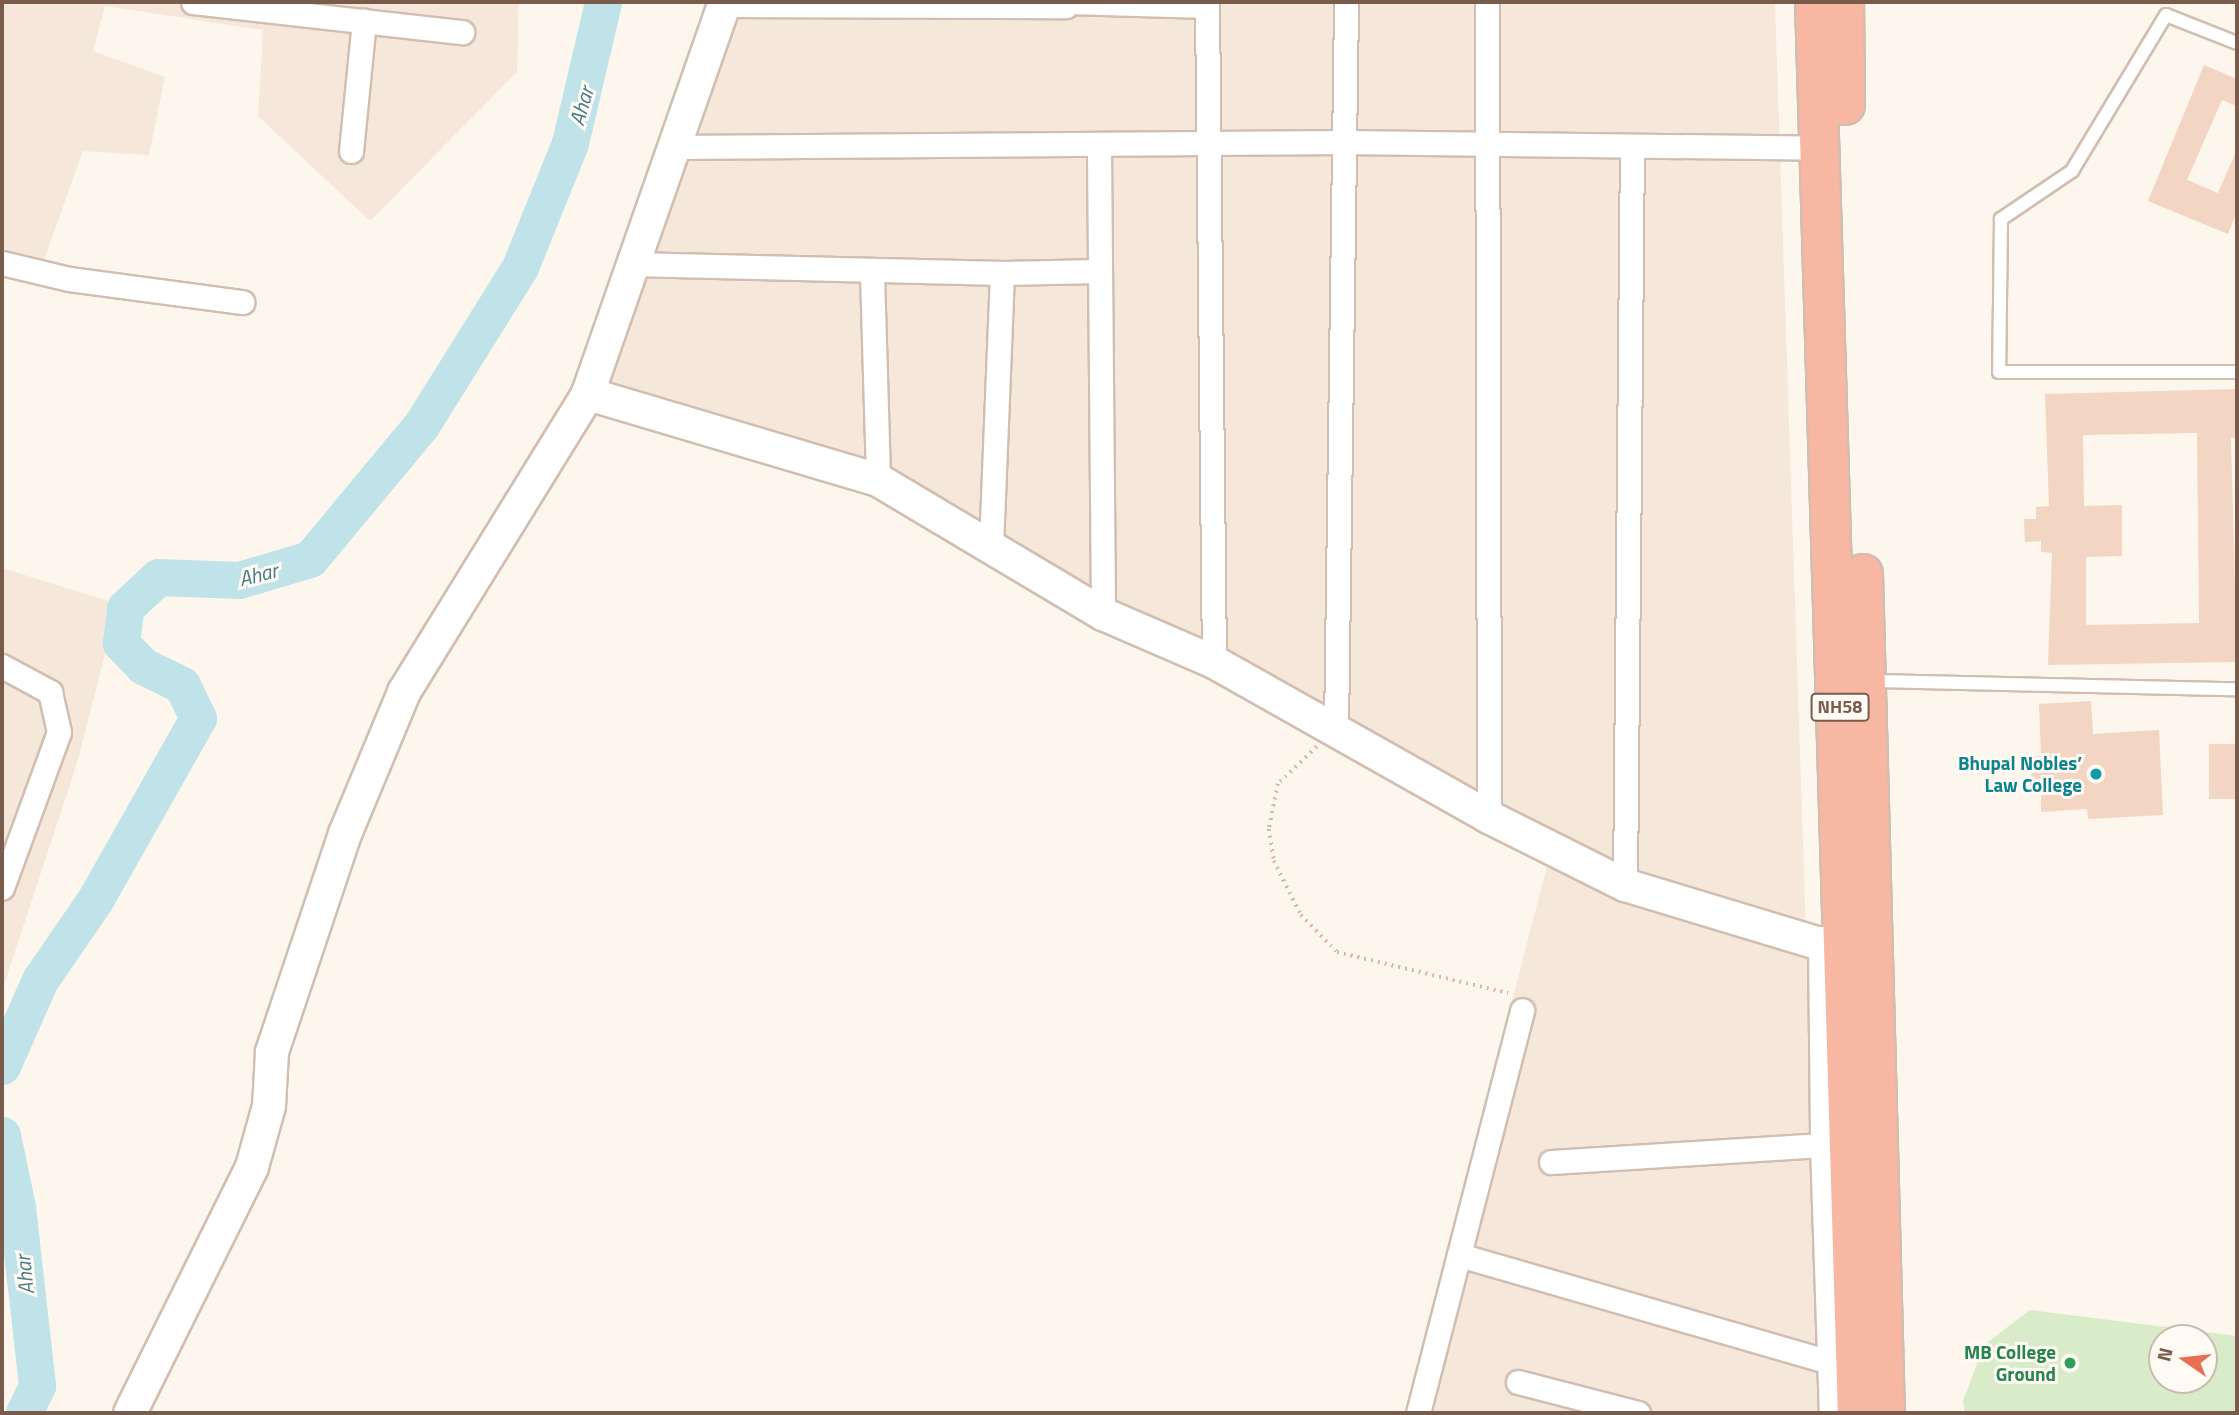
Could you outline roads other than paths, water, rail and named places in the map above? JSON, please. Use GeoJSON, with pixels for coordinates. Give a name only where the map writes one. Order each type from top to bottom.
{"type":"FeatureCollection","features":[{"type":"Feature","properties":{"kind":"highway","name":"NH58"},"geometry":{"type":"LineString","coordinates":[[1815,2],[1835,148]]}},
{"type":"Feature","properties":{"kind":"highway","name":"NH58"},"geometry":{"type":"LineString","coordinates":[[1844,2],[1835,148],[1853,682],[1885,1413]]}},
{"type":"Feature","properties":{"kind":"highway","name":"NH58"},"geometry":{"type":"LineString","coordinates":[[1853,682],[1832,941],[1857,1413]]}},
{"type":"Feature","properties":{"kind":"street"},"geometry":{"type":"LineString","coordinates":[[193,2],[333,10],[364,21],[462,32]]}},
{"type":"Feature","properties":{"kind":"street"},"geometry":{"type":"LineString","coordinates":[[1336,730],[1346,2]]}},
{"type":"Feature","properties":{"kind":"street"},"geometry":{"type":"LineString","coordinates":[[1487,2],[1491,145],[1489,817]]}},
{"type":"Feature","properties":{"kind":"street"},"geometry":{"type":"LineString","coordinates":[[130,1413],[252,1167],[269,1106],[272,1052],[345,834],[404,692],[588,394],[724,4],[1207,4],[1214,662]]}},
{"type":"Feature","properties":{"kind":"street"},"geometry":{"type":"LineString","coordinates":[[351,152],[364,21]]}},
{"type":"Feature","properties":{"kind":"street"},"geometry":{"type":"LineString","coordinates":[[674,147],[1098,149],[1345,142],[1632,149],[1835,148]]}},
{"type":"Feature","properties":{"kind":"street"},"geometry":{"type":"LineString","coordinates":[[1098,149],[1103,614]]}},
{"type":"Feature","properties":{"kind":"street"},"geometry":{"type":"LineString","coordinates":[[1625,885],[1632,149]]}},
{"type":"Feature","properties":{"kind":"street"},"geometry":{"type":"LineString","coordinates":[[2,263],[69,279],[242,302]]}},
{"type":"Feature","properties":{"kind":"street"},"geometry":{"type":"LineString","coordinates":[[633,264],[872,274],[1100,271]]}},
{"type":"Feature","properties":{"kind":"street"},"geometry":{"type":"LineString","coordinates":[[872,274],[878,480]]}},
{"type":"Feature","properties":{"kind":"street"},"geometry":{"type":"LineString","coordinates":[[991,547],[1002,274]]}},
{"type":"Feature","properties":{"kind":"street"},"geometry":{"type":"LineString","coordinates":[[588,394],[878,480],[1103,614],[1214,662],[1489,817],[1625,885],[1832,941],[1822,1146],[1831,1413]]}},
{"type":"Feature","properties":{"kind":"street"},"geometry":{"type":"LineString","coordinates":[[2,666],[50,692],[59,732],[2,888]]}},
{"type":"Feature","properties":{"kind":"street"},"geometry":{"type":"LineString","coordinates":[[1418,1413],[1522,1010]]}},
{"type":"Feature","properties":{"kind":"street"},"geometry":{"type":"LineString","coordinates":[[1552,1162],[1822,1146]]}},
{"type":"Feature","properties":{"kind":"street"},"geometry":{"type":"LineString","coordinates":[[1459,1255],[1830,1362]]}},
{"type":"Feature","properties":{"kind":"street"},"geometry":{"type":"LineString","coordinates":[[1518,1382],[1638,1413]]}},
{"type":"Feature","properties":{"kind":"lane"},"geometry":{"type":"LineString","coordinates":[[2237,43],[2166,15],[2072,170],[2001,219],[1999,372],[2237,372]]}},
{"type":"Feature","properties":{"kind":"lane"},"geometry":{"type":"LineString","coordinates":[[1853,682],[2237,689]]}},
{"type":"Feature","properties":{"kind":"waterway","name":"Ahar"},"geometry":{"type":"LineString","coordinates":[[2,1066],[40,980],[95,900],[198,718],[182,685],[143,666],[121,643],[125,608],[158,577],[239,580],[310,559],[422,424],[520,267],[570,143],[603,2]]}},
{"type":"Feature","properties":{"kind":"waterway","name":"Ahar"},"geometry":{"type":"LineString","coordinates":[[2,1135],[17,1207],[37,1386],[24,1413]]}},
{"type":"Feature","properties":{"kind":"place","name":"Bhupal Nobles’ Law College"},"geometry":{"type":"Point","coordinates":[2096,774]}},
{"type":"Feature","properties":{"kind":"place","name":"MB College Ground"},"geometry":{"type":"Point","coordinates":[2070,1363]}}]}
